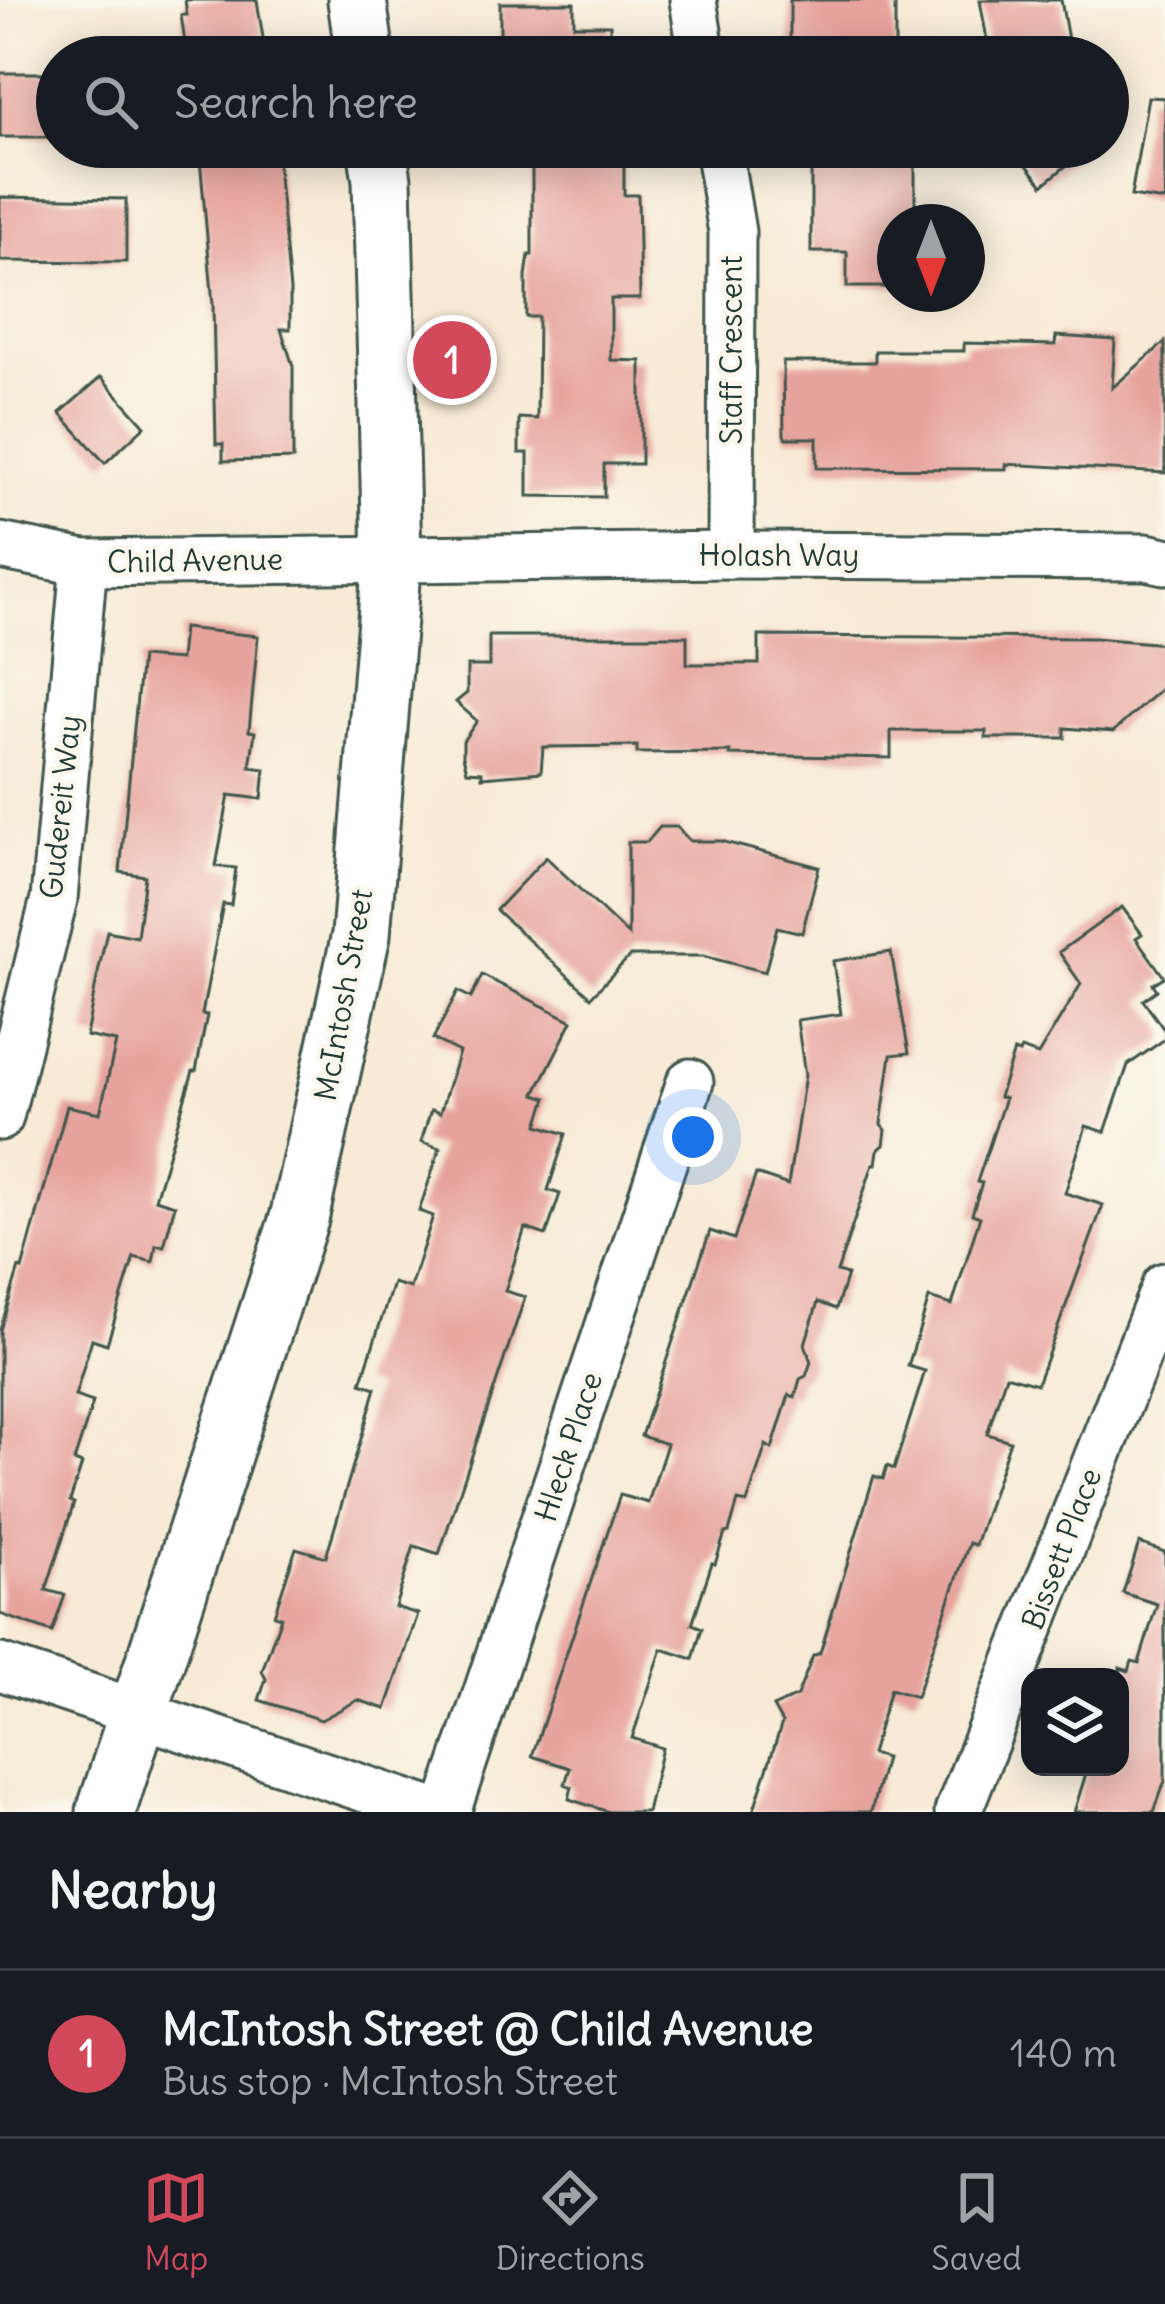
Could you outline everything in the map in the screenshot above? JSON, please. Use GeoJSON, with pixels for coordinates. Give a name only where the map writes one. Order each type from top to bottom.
{"type":"FeatureCollection","features":[{"type":"Feature","properties":{"kind":"street"},"geometry":{"type":"LineString","coordinates":[[357,0],[362,36]]}},
{"type":"Feature","properties":{"kind":"street"},"geometry":{"type":"LineString","coordinates":[[692,0],[698,36]]}},
{"type":"Feature","properties":{"kind":"street","name":"McIntosh Street"},"geometry":{"type":"LineString","coordinates":[[106,1812],[299,1219],[361,935],[392,558],[380,168]]}},
{"type":"Feature","properties":{"kind":"street","name":"Staff Crescent"},"geometry":{"type":"LineString","coordinates":[[721,168],[732,232],[731,555]]}},
{"type":"Feature","properties":{"kind":"street","name":"Child Avenue"},"geometry":{"type":"LineString","coordinates":[[0,546],[84,563],[392,558]]}},
{"type":"Feature","properties":{"kind":"street","name":"Holash Way"},"geometry":{"type":"LineString","coordinates":[[392,558],[1146,556],[1165,561]]}},
{"type":"Feature","properties":{"kind":"street","name":"Gudereit Way"},"geometry":{"type":"LineString","coordinates":[[1,1110],[54,899],[84,563]]}},
{"type":"Feature","properties":{"kind":"street","name":"Hleck Place"},"geometry":{"type":"LineString","coordinates":[[447,1812],[690,1082]]}},
{"type":"Feature","properties":{"kind":"street","name":"Bissett Place"},"geometry":{"type":"LineString","coordinates":[[958,1812],[1165,1286]]}},
{"type":"Feature","properties":{"kind":"street"},"geometry":{"type":"LineString","coordinates":[[0,1666],[434,1812]]}},
{"type":"Feature","properties":{"kind":"building"},"geometry":{"type":"Polygon","coordinates":[[[185,0],[257,0],[263,36],[184,36],[181,15],[187,15],[185,0]]]}},
{"type":"Feature","properties":{"kind":"building"},"geometry":{"type":"Polygon","coordinates":[[[790,0],[895,0],[895,36],[790,36],[790,0]]]}},
{"type":"Feature","properties":{"kind":"building"},"geometry":{"type":"Polygon","coordinates":[[[980,0],[1061,0],[1067,36],[986,36],[980,0]]]}},
{"type":"Feature","properties":{"kind":"building"},"geometry":{"type":"Polygon","coordinates":[[[500,3],[574,3],[574,25],[610,25],[610,36],[500,36],[500,3]]]}},
{"type":"Feature","properties":{"kind":"building"},"geometry":{"type":"Polygon","coordinates":[[[0,73],[36,73],[36,137],[0,137],[0,73]]]}},
{"type":"Feature","properties":{"kind":"building"},"geometry":{"type":"Polygon","coordinates":[[[1148,97],[1165,98],[1165,201],[1131,196],[1148,97]]]}},
{"type":"Feature","properties":{"kind":"building"},"geometry":{"type":"Polygon","coordinates":[[[201,168],[278,168],[290,290],[290,329],[281,329],[293,366],[293,459],[223,461],[223,444],[216,444],[213,304],[201,168]]]}},
{"type":"Feature","properties":{"kind":"building"},"geometry":{"type":"Polygon","coordinates":[[[532,168],[624,168],[624,195],[638,195],[640,299],[611,299],[611,360],[641,361],[641,464],[604,464],[604,497],[528,496],[528,453],[519,453],[519,418],[537,419],[538,317],[526,317],[526,276],[532,255],[532,168]]]}},
{"type":"Feature","properties":{"kind":"building"},"geometry":{"type":"Polygon","coordinates":[[[811,168],[915,168],[915,204],[877,204],[877,287],[847,287],[847,252],[811,252],[811,168]]]}},
{"type":"Feature","properties":{"kind":"building"},"geometry":{"type":"Polygon","coordinates":[[[1029,168],[1064,168],[1043,185],[1029,168]]]}},
{"type":"Feature","properties":{"kind":"building"},"geometry":{"type":"Polygon","coordinates":[[[0,197],[126,199],[126,262],[0,261],[0,197]]]}},
{"type":"Feature","properties":{"kind":"building"},"geometry":{"type":"Polygon","coordinates":[[[1056,336],[1115,340],[1112,388],[1165,342],[1165,473],[1006,464],[1006,469],[817,468],[817,438],[784,435],[783,362],[875,362],[875,351],[964,351],[964,343],[1055,345],[1056,336]]]}},
{"type":"Feature","properties":{"kind":"building"},"geometry":{"type":"Polygon","coordinates":[[[101,377],[145,426],[105,463],[60,413],[101,377]]]}},
{"type":"Feature","properties":{"kind":"building"},"geometry":{"type":"Polygon","coordinates":[[[183,628],[258,636],[249,731],[255,732],[250,767],[265,769],[262,799],[229,795],[216,866],[236,868],[231,905],[223,904],[196,1071],[155,1199],[175,1205],[164,1246],[156,1245],[153,1262],[134,1257],[107,1344],[92,1339],[75,1396],[93,1402],[74,1461],[82,1464],[70,1501],[74,1503],[46,1590],[65,1595],[52,1632],[0,1614],[0,1330],[67,1106],[100,1113],[116,1042],[86,1036],[97,978],[107,931],[137,937],[145,876],[120,872],[141,657],[180,660],[183,628]]]}},
{"type":"Feature","properties":{"kind":"building"},"geometry":{"type":"Polygon","coordinates":[[[489,636],[687,636],[687,664],[759,664],[759,636],[1094,638],[1165,644],[1165,685],[1113,732],[1065,728],[1065,738],[986,738],[986,731],[891,731],[891,758],[637,753],[637,746],[543,747],[541,772],[482,777],[482,772],[467,771],[463,756],[463,741],[477,721],[456,702],[467,693],[467,666],[489,666],[489,636]]]}},
{"type":"Feature","properties":{"kind":"building"},"geometry":{"type":"Polygon","coordinates":[[[660,827],[677,827],[690,841],[721,841],[819,867],[802,933],[777,927],[765,972],[703,956],[630,956],[591,997],[496,910],[546,857],[628,935],[628,842],[647,842],[660,827]]]}},
{"type":"Feature","properties":{"kind":"building"},"geometry":{"type":"Polygon","coordinates":[[[1122,907],[1142,934],[1136,938],[1164,977],[1143,1000],[1165,1031],[1165,1039],[1128,1065],[1105,1132],[1086,1126],[1065,1193],[1103,1205],[1037,1384],[1006,1375],[987,1434],[1010,1441],[916,1697],[890,1689],[871,1754],[885,1758],[871,1812],[753,1812],[782,1723],[773,1707],[797,1696],[813,1656],[820,1653],[874,1476],[883,1479],[887,1466],[894,1469],[925,1371],[908,1366],[929,1298],[952,1305],[980,1217],[972,1214],[982,1183],[977,1182],[1005,1098],[999,1097],[1014,1051],[1038,1055],[1081,984],[1059,952],[1122,907]]]}},
{"type":"Feature","properties":{"kind":"building"},"geometry":{"type":"Polygon","coordinates":[[[891,952],[909,1053],[891,1055],[881,1124],[886,1130],[884,1145],[878,1150],[837,1272],[847,1275],[836,1309],[818,1302],[805,1344],[811,1362],[806,1376],[800,1379],[795,1397],[789,1395],[772,1449],[766,1445],[747,1503],[738,1501],[729,1532],[712,1563],[692,1624],[702,1628],[693,1659],[662,1649],[632,1738],[662,1748],[647,1812],[609,1812],[569,1799],[572,1787],[565,1784],[570,1768],[532,1756],[620,1495],[648,1503],[667,1444],[641,1436],[710,1231],[734,1239],[756,1174],[788,1185],[805,1075],[797,1020],[841,1014],[833,961],[891,952]]]}},
{"type":"Feature","properties":{"kind":"building"},"geometry":{"type":"Polygon","coordinates":[[[482,975],[572,1021],[535,1094],[547,1098],[538,1125],[566,1134],[548,1190],[560,1194],[546,1235],[525,1228],[505,1291],[525,1297],[439,1554],[414,1546],[395,1607],[418,1614],[386,1709],[358,1700],[321,1720],[259,1700],[266,1679],[262,1671],[281,1617],[274,1615],[296,1548],[326,1557],[376,1388],[361,1383],[393,1283],[410,1288],[433,1216],[419,1211],[440,1148],[421,1142],[431,1110],[440,1113],[459,1052],[433,1039],[458,991],[471,998],[482,975]]]}},
{"type":"Feature","properties":{"kind":"building"},"geometry":{"type":"Polygon","coordinates":[[[1139,1543],[1165,1552],[1165,1781],[1154,1812],[1074,1812],[1085,1776],[1129,1776],[1129,1671],[1132,1661],[1139,1663],[1157,1604],[1123,1593],[1139,1543]]]}},
{"type":"Feature","properties":{"kind":"place","name":"McIntosh Street @ Child Avenue"},"geometry":{"type":"Point","coordinates":[452,360]}}]}
